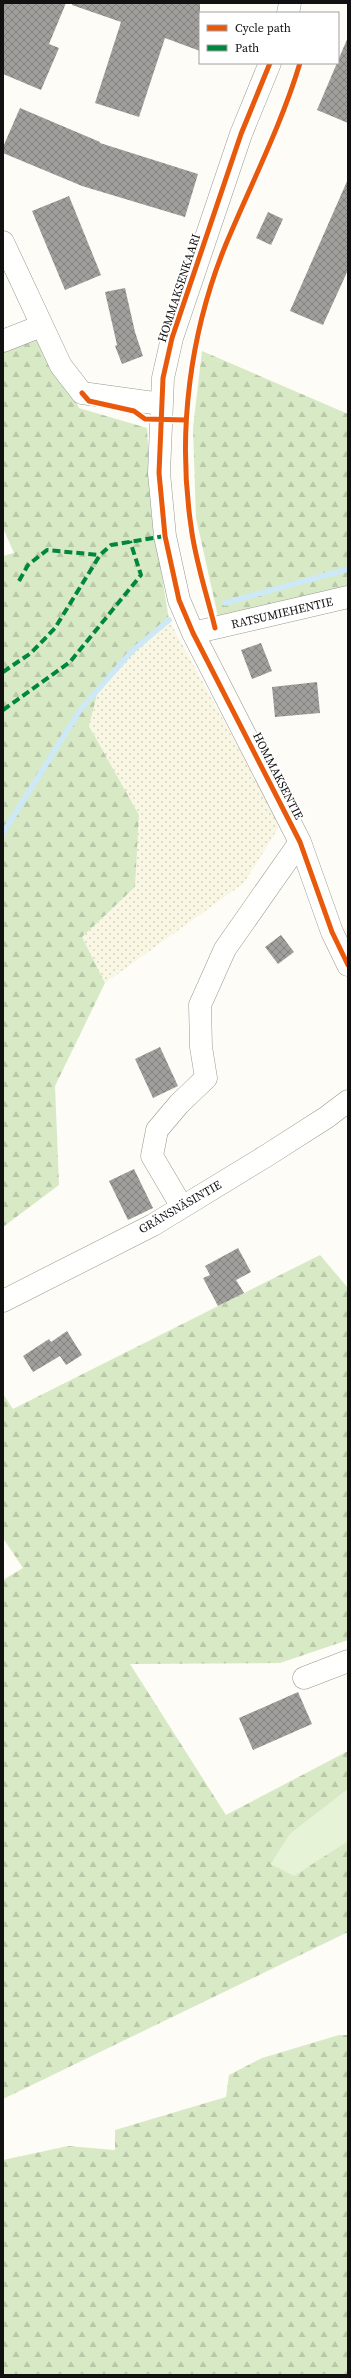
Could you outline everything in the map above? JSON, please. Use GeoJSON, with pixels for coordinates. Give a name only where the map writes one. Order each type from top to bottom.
{"type":"FeatureCollection","features":[{"type":"Feature","properties":{"kind":"street","name":"HOMMAKSENKAARI"},"geometry":{"type":"LineString","coordinates":[[180,600],[165,536],[159,473],[163,378],[172,338],[241,134],[270,64]]}},
{"type":"Feature","properties":{"kind":"street"},"geometry":{"type":"LineString","coordinates":[[3,242],[61,366],[82,393],[161,404]]}},
{"type":"Feature","properties":{"kind":"street"},"geometry":{"type":"LineString","coordinates":[[3,341],[41,326]]}},
{"type":"Feature","properties":{"kind":"street","name":"RATSUMIEHENTIE"},"geometry":{"type":"LineString","coordinates":[[193,633],[348,597]]}},
{"type":"Feature","properties":{"kind":"street","name":"HOMMAKSENTIE"},"geometry":{"type":"LineString","coordinates":[[180,600],[193,633],[300,842],[332,932],[348,965]]}},
{"type":"Feature","properties":{"kind":"street"},"geometry":{"type":"LineString","coordinates":[[182,1207],[152,1156],[157,1130],[179,1104],[206,1078],[201,1047],[200,1005],[225,949],[300,842]]}},
{"type":"Feature","properties":{"kind":"street","name":"GRÄNSNÄSINTIE"},"geometry":{"type":"LineString","coordinates":[[3,1301],[153,1225],[273,1151],[348,1100]]}},
{"type":"Feature","properties":{"kind":"street"},"geometry":{"type":"LineString","coordinates":[[304,1678],[348,1661]]}},
{"type":"Feature","properties":{"kind":"shaded area"},"geometry":{"type":"Polygon","coordinates":[[[169,620],[280,825],[244,883],[105,983],[82,937],[135,887],[139,815],[89,726],[98,691],[132,651],[169,620]]]}},
{"type":"Feature","properties":{"kind":"green space"},"geometry":{"type":"Polygon","coordinates":[[[41,326],[79,408],[147,428],[152,514],[169,620],[132,651],[98,691],[89,726],[139,815],[135,887],[82,937],[105,983],[55,1086],[59,1185],[3,1227],[3,556],[14,553],[3,528],[3,341],[41,326]]]}},
{"type":"Feature","properties":{"kind":"green space"},"geometry":{"type":"Polygon","coordinates":[[[202,351],[348,414],[348,587],[219,621],[196,518],[193,428],[202,351]]]}},
{"type":"Feature","properties":{"kind":"green space"},"geometry":{"type":"Polygon","coordinates":[[[320,1255],[348,1288],[348,1640],[280,1663],[130,1664],[226,1815],[348,1751],[348,1789],[290,1834],[271,1864],[294,1876],[348,1841],[348,1932],[3,2099],[3,1580],[23,1568],[3,1538],[3,1394],[13,1409],[320,1255]]]}},
{"type":"Feature","properties":{"kind":"green space"},"geometry":{"type":"Polygon","coordinates":[[[348,1789],[348,1841],[294,1877],[271,1864],[290,1834],[348,1789]]]}},
{"type":"Feature","properties":{"kind":"green space"},"geometry":{"type":"Polygon","coordinates":[[[339,2035],[348,2035],[348,2375],[3,2375],[3,2160],[68,2146],[115,2150],[115,2130],[226,2097],[229,2075],[262,2058],[339,2035]]]}},
{"type":"Feature","properties":{"kind":"building"},"geometry":{"type":"Polygon","coordinates":[[[3,3],[66,3],[49,44],[59,48],[41,90],[3,74],[3,3]]]}},
{"type":"Feature","properties":{"kind":"building"},"geometry":{"type":"Polygon","coordinates":[[[72,3],[200,3],[199,51],[165,38],[139,117],[95,103],[121,22],[72,5],[72,3]]]}},
{"type":"Feature","properties":{"kind":"building"},"geometry":{"type":"Polygon","coordinates":[[[348,37],[348,123],[317,110],[337,64],[339,64],[339,58],[348,37]]]}},
{"type":"Feature","properties":{"kind":"building"},"geometry":{"type":"Polygon","coordinates":[[[20,108],[100,143],[198,174],[185,217],[82,186],[3,153],[3,147],[20,108]]]}},
{"type":"Feature","properties":{"kind":"building"},"geometry":{"type":"Polygon","coordinates":[[[348,179],[348,270],[323,325],[290,311],[348,179]]]}},
{"type":"Feature","properties":{"kind":"building"},"geometry":{"type":"Polygon","coordinates":[[[69,196],[101,275],[65,290],[32,211],[69,196]]]}},
{"type":"Feature","properties":{"kind":"building"},"geometry":{"type":"Polygon","coordinates":[[[268,212],[283,219],[271,245],[256,238],[268,212]]]}},
{"type":"Feature","properties":{"kind":"building"},"geometry":{"type":"Polygon","coordinates":[[[125,288],[135,332],[143,356],[122,364],[115,346],[117,345],[105,292],[125,288]]]}},
{"type":"Feature","properties":{"kind":"building"},"geometry":{"type":"Polygon","coordinates":[[[261,643],[272,671],[252,679],[241,650],[261,643]]]}},
{"type":"Feature","properties":{"kind":"building"},"geometry":{"type":"Polygon","coordinates":[[[317,682],[320,713],[275,717],[272,687],[317,682]]]}},
{"type":"Feature","properties":{"kind":"building"},"geometry":{"type":"Polygon","coordinates":[[[281,935],[294,952],[278,964],[265,947],[281,935]]]}},
{"type":"Feature","properties":{"kind":"building"},"geometry":{"type":"Polygon","coordinates":[[[160,1047],[178,1086],[153,1098],[135,1059],[160,1047]]]}},
{"type":"Feature","properties":{"kind":"building"},"geometry":{"type":"Polygon","coordinates":[[[134,1169],[153,1208],[128,1220],[109,1181],[134,1169]]]}},
{"type":"Feature","properties":{"kind":"building"},"geometry":{"type":"Polygon","coordinates":[[[238,1248],[251,1272],[236,1280],[244,1293],[218,1306],[203,1278],[210,1275],[205,1266],[238,1248]]]}},
{"type":"Feature","properties":{"kind":"building"},"geometry":{"type":"Polygon","coordinates":[[[67,1331],[82,1355],[66,1365],[60,1356],[33,1372],[23,1356],[49,1339],[51,1342],[67,1331]]]}},
{"type":"Feature","properties":{"kind":"building"},"geometry":{"type":"Polygon","coordinates":[[[298,1692],[312,1724],[253,1750],[239,1718],[298,1692]]]}},
{"type":"Feature","properties":{"kind":"waterway"},"geometry":{"type":"LineString","coordinates":[[225,603],[348,569]]}},
{"type":"Feature","properties":{"kind":"waterway"},"geometry":{"type":"LineString","coordinates":[[3,833],[80,710],[132,651],[169,620]]}},
{"type":"Feature","properties":{"kind":"marked path"},"geometry":{"type":"LineString","coordinates":[[3,672],[31,653],[55,628],[100,555],[111,545],[165,536]]}},
{"type":"Feature","properties":{"kind":"marked path"},"geometry":{"type":"LineString","coordinates":[[3,710],[70,662],[141,575],[130,541]]}},
{"type":"Feature","properties":{"kind":"marked path"},"geometry":{"type":"LineString","coordinates":[[19,581],[28,565],[47,550],[100,555]]}},
{"type":"Feature","properties":{"kind":"cycle path"},"geometry":{"type":"LineString","coordinates":[[270,64],[241,134],[172,338],[163,378],[159,473],[165,536],[179,600],[193,633],[300,842],[332,932],[348,965]]}},
{"type":"Feature","properties":{"kind":"cycle path"},"geometry":{"type":"LineString","coordinates":[[215,628],[195,552],[187,491],[186,419],[195,347],[203,312],[226,244],[275,132],[300,64]]}},
{"type":"Feature","properties":{"kind":"cycle path"},"geometry":{"type":"LineString","coordinates":[[82,393],[89,401],[134,411],[145,419],[186,420]]}}]}
